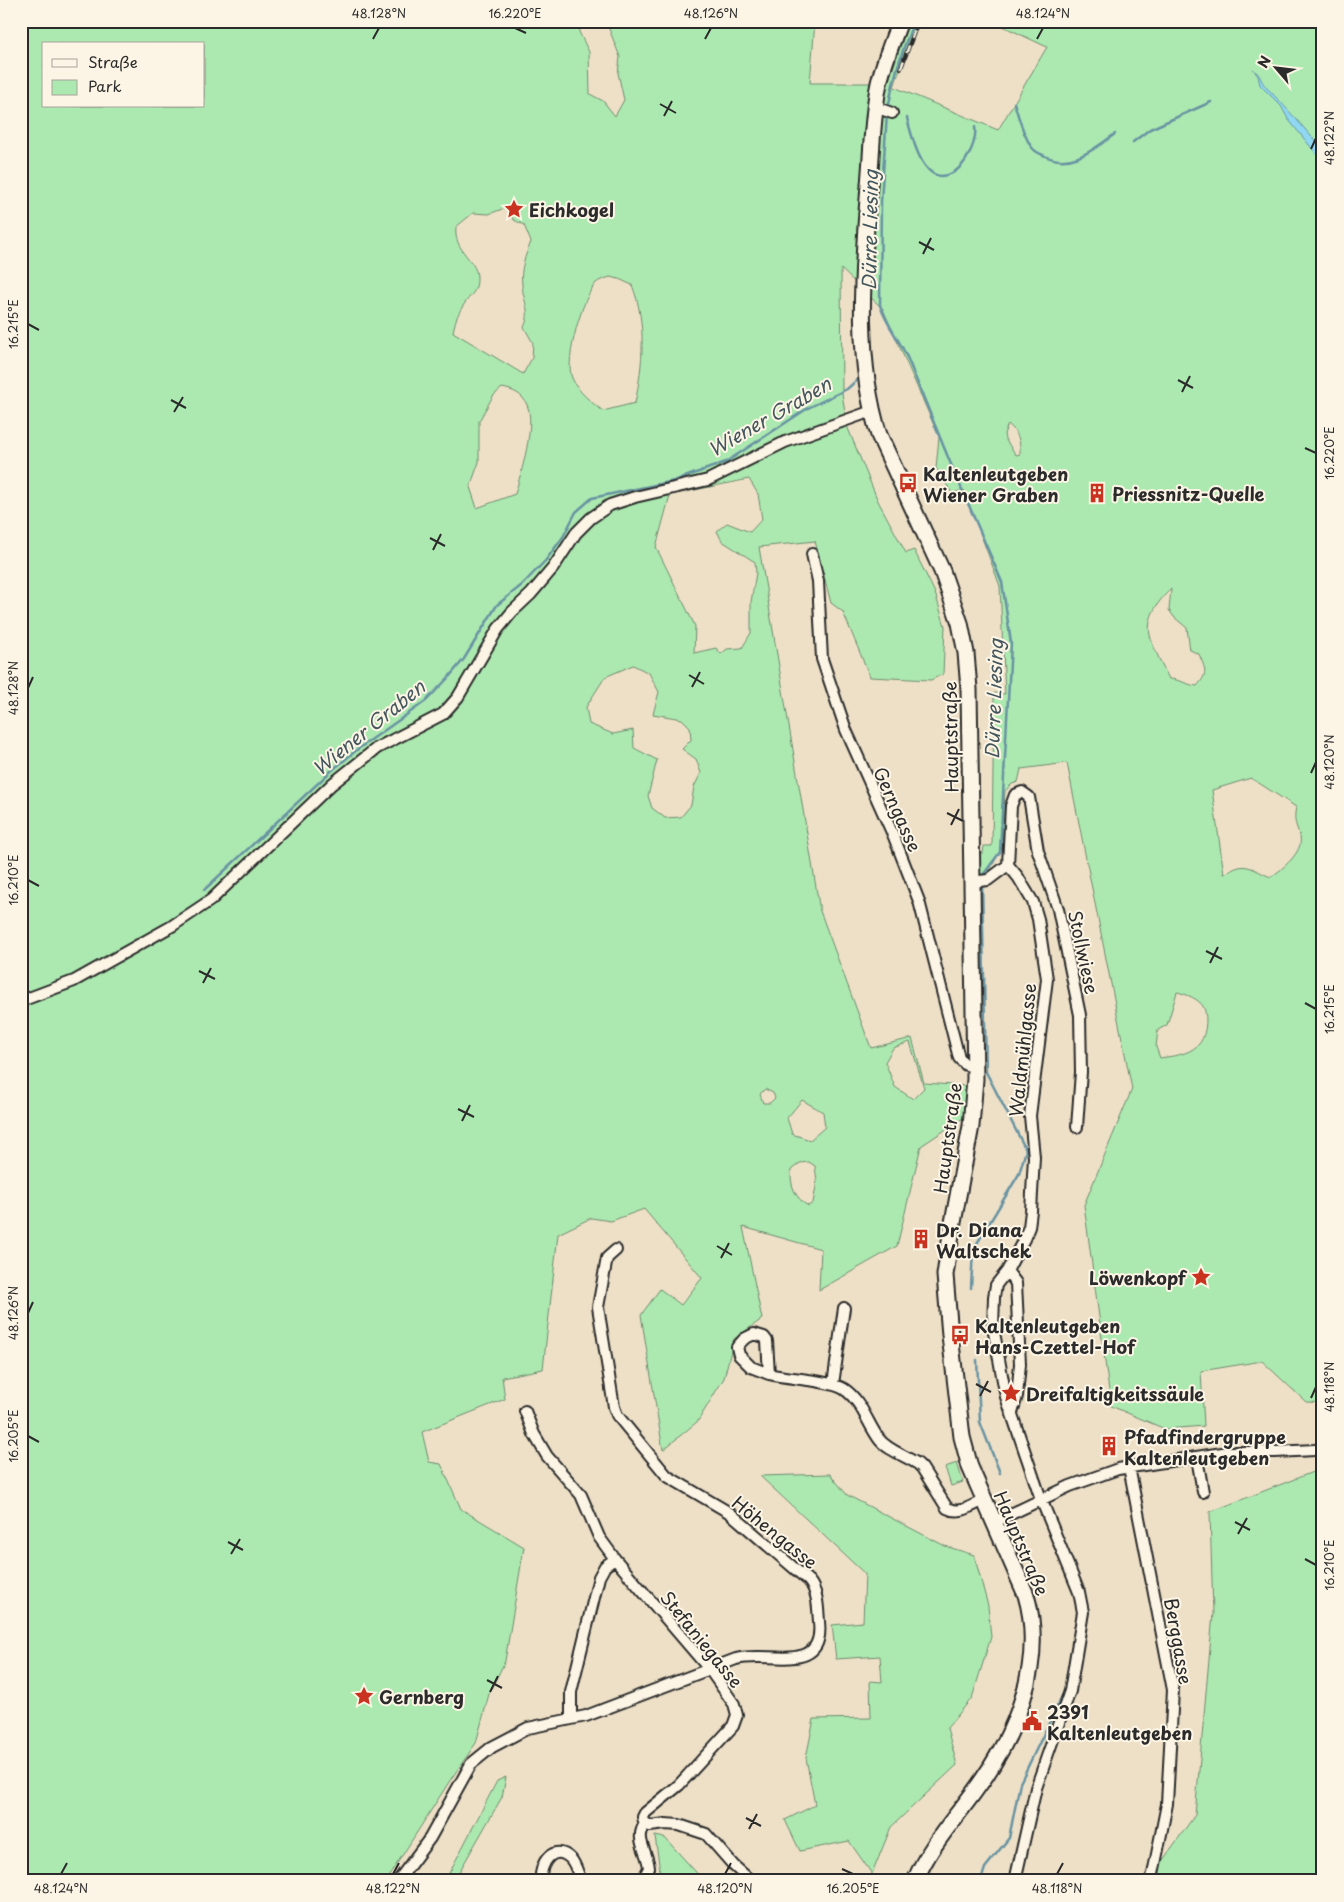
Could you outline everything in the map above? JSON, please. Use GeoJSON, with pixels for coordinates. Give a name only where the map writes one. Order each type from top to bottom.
{"type":"FeatureCollection","features":[{"type":"Feature","properties":{"kind":"main road","name":"Hauptstraße"},"geometry":{"type":"LineString","coordinates":[[900,21],[884,67],[883,110],[863,287],[866,374],[872,412],[885,453],[942,571],[960,623],[966,653],[969,689],[974,882],[975,1066],[971,1126],[945,1275],[962,1437],[970,1467],[1026,1595],[1030,1611],[1032,1652],[1027,1684],[1016,1716],[996,1759],[974,1792],[937,1840],[915,1881]]}},
{"type":"Feature","properties":{"kind":"street"},"geometry":{"type":"LineString","coordinates":[[21,1001],[74,981],[172,926],[211,900],[332,784],[377,748],[443,714],[458,697],[498,629],[553,568],[576,533],[591,518],[610,505],[635,497],[708,480],[785,442],[872,412]]}},
{"type":"Feature","properties":{"kind":"street","name":"Gerngasse"},"geometry":{"type":"LineString","coordinates":[[812,554],[818,581],[822,659],[846,730],[894,837],[919,901],[959,1058],[966,1065],[975,1066]]}},
{"type":"Feature","properties":{"kind":"street","name":"Stollwiese"},"geometry":{"type":"LineString","coordinates":[[1008,865],[1011,806],[1015,795],[1022,792],[1029,797],[1038,851],[1058,910],[1080,1015],[1081,1072],[1078,1127]]}},
{"type":"Feature","properties":{"kind":"street"},"geometry":{"type":"LineString","coordinates":[[974,882],[988,880],[1008,865]]}},
{"type":"Feature","properties":{"kind":"street","name":"Waldmühlgasse"},"geometry":{"type":"LineString","coordinates":[[1008,865],[1018,877],[1033,902],[1038,919],[1047,979],[1030,1116],[1034,1157],[1029,1227],[1007,1272],[996,1284],[993,1327],[1006,1397],[1040,1499],[1080,1592],[1083,1618],[1070,1691],[1036,1788],[1015,1881]]}},
{"type":"Feature","properties":{"kind":"street","name":"Höhengasse"},"geometry":{"type":"LineString","coordinates":[[398,1881],[430,1838],[467,1770],[476,1759],[492,1747],[528,1728],[586,1716],[744,1657],[800,1657],[811,1652],[818,1643],[820,1635],[816,1592],[806,1578],[730,1513],[667,1476],[617,1415],[598,1307],[607,1258],[616,1250]]}},
{"type":"Feature","properties":{"kind":"street"},"geometry":{"type":"LineString","coordinates":[[1007,1272],[1016,1284],[1020,1364],[1017,1396],[1012,1414]]}},
{"type":"Feature","properties":{"kind":"street"},"geometry":{"type":"LineString","coordinates":[[833,1384],[844,1308]]}},
{"type":"Feature","properties":{"kind":"street"},"geometry":{"type":"LineString","coordinates":[[769,1374],[833,1384],[844,1389],[859,1403],[879,1440],[922,1468],[947,1508],[961,1511],[984,1500]]}},
{"type":"Feature","properties":{"kind":"street","name":"Stefaniegasse"},"geometry":{"type":"LineString","coordinates":[[525,1411],[534,1434],[547,1456],[581,1495],[599,1537],[615,1559],[710,1670],[737,1712],[736,1721],[711,1752],[679,1786],[645,1813],[643,1818],[645,1824]]}},
{"type":"Feature","properties":{"kind":"street"},"geometry":{"type":"LineString","coordinates":[[994,1522],[1083,1480],[1129,1467],[1229,1452],[1295,1451],[1323,1448]]}},
{"type":"Feature","properties":{"kind":"street"},"geometry":{"type":"LineString","coordinates":[[1197,1458],[1203,1492]]}},
{"type":"Feature","properties":{"kind":"street","name":"Berggasse"},"geometry":{"type":"LineString","coordinates":[[1129,1467],[1173,1690],[1167,1804],[1150,1881]]}},
{"type":"Feature","properties":{"kind":"street"},"geometry":{"type":"LineString","coordinates":[[571,1719],[571,1692],[599,1577],[605,1566],[615,1559]]}},
{"type":"Feature","properties":{"kind":"street"},"geometry":{"type":"LineString","coordinates":[[642,1881],[649,1868],[640,1838],[645,1824],[650,1826],[672,1824],[706,1834],[734,1866],[751,1881]]}},
{"type":"Feature","properties":{"kind":"street"},"geometry":{"type":"LineString","coordinates":[[541,1881],[541,1868],[545,1860],[551,1855],[557,1854],[566,1856],[573,1862],[581,1881]]}},
{"type":"Feature","properties":{"kind":"green space"},"geometry":{"type":"Polygon","coordinates":[[[21,21],[583,21],[579,32],[589,52],[590,94],[603,101],[615,116],[624,100],[618,73],[620,57],[606,21],[815,21],[810,83],[874,83],[887,86],[909,21],[916,21],[894,87],[998,130],[1047,47],[992,21],[1323,21],[1323,1403],[1306,1402],[1262,1361],[1201,1371],[1204,1426],[1165,1429],[1111,1406],[1084,1205],[1132,1089],[1067,763],[1021,769],[1018,782],[1012,784],[1005,791],[1002,848],[986,877],[976,878],[977,853],[983,853],[984,846],[992,846],[994,693],[1005,694],[1000,586],[964,490],[952,493],[936,468],[939,437],[883,309],[841,269],[842,393],[847,426],[878,501],[906,553],[914,550],[935,593],[945,626],[943,674],[931,680],[870,677],[843,612],[831,603],[815,541],[759,547],[820,911],[871,1048],[912,1038],[924,1083],[967,1086],[963,1118],[921,1146],[897,1246],[819,1290],[821,1249],[743,1227],[762,1319],[734,1339],[724,1378],[698,1421],[663,1450],[641,1315],[660,1289],[681,1305],[702,1278],[644,1209],[611,1221],[591,1218],[558,1234],[543,1369],[502,1377],[505,1399],[422,1432],[429,1462],[441,1464],[461,1509],[524,1547],[505,1661],[489,1694],[476,1743],[386,1881],[21,1881],[21,21]],[[505,208],[489,214],[473,213],[456,227],[456,235],[461,248],[476,270],[477,282],[475,290],[459,312],[453,332],[523,374],[532,358],[533,343],[524,327],[527,311],[522,279],[522,268],[531,242],[524,225],[514,220],[505,208]],[[610,277],[596,283],[586,301],[576,329],[570,369],[572,378],[581,392],[603,411],[635,403],[642,359],[640,314],[632,285],[610,277]],[[502,388],[493,396],[479,421],[479,462],[470,487],[477,508],[515,494],[527,449],[530,424],[527,405],[523,398],[517,393],[502,388]],[[1008,424],[1004,434],[1005,439],[1016,455],[1020,454],[1018,437],[1008,424]],[[749,479],[670,495],[656,547],[695,626],[694,653],[716,648],[721,654],[727,649],[742,648],[751,633],[751,602],[756,573],[755,562],[722,541],[717,531],[727,523],[750,532],[762,519],[758,494],[749,479]],[[1171,589],[1154,609],[1150,622],[1151,640],[1169,679],[1197,686],[1203,678],[1205,671],[1199,654],[1190,650],[1187,628],[1169,610],[1171,589]],[[633,665],[605,677],[586,707],[589,724],[613,734],[633,730],[634,748],[657,760],[648,796],[652,808],[665,818],[681,817],[691,805],[694,787],[701,773],[696,759],[682,749],[691,740],[690,727],[682,719],[653,714],[659,692],[649,673],[633,665]],[[1251,778],[1212,790],[1224,874],[1243,866],[1271,877],[1291,860],[1299,849],[1300,837],[1295,819],[1296,807],[1251,778]],[[1177,992],[1167,1025],[1158,1030],[1156,1047],[1160,1058],[1175,1056],[1193,1049],[1200,1043],[1204,1034],[1206,1023],[1204,1008],[1196,1000],[1177,992]],[[910,1042],[893,1048],[885,1062],[895,1087],[913,1099],[924,1088],[910,1042]],[[765,1089],[760,1094],[763,1103],[770,1103],[775,1098],[773,1093],[765,1089]],[[802,1100],[787,1118],[792,1134],[810,1140],[825,1127],[823,1112],[802,1100]],[[809,1162],[800,1163],[791,1170],[794,1191],[803,1203],[808,1206],[813,1203],[817,1181],[815,1166],[809,1162]]]}},
{"type":"Feature","properties":{"kind":"green space"},"geometry":{"type":"Polygon","coordinates":[[[957,1463],[963,1482],[951,1486],[945,1467],[957,1463]]]}},
{"type":"Feature","properties":{"kind":"green space"},"geometry":{"type":"Polygon","coordinates":[[[1323,1468],[1323,1881],[1148,1881],[1195,1815],[1213,1614],[1210,1512],[1323,1468]]]}},
{"type":"Feature","properties":{"kind":"green space"},"geometry":{"type":"Polygon","coordinates":[[[830,1474],[847,1495],[945,1546],[974,1555],[988,1606],[991,1637],[972,1698],[947,1728],[957,1765],[891,1827],[872,1874],[849,1841],[800,1851],[785,1820],[815,1805],[806,1758],[814,1719],[871,1718],[870,1681],[882,1682],[880,1656],[836,1659],[832,1625],[863,1622],[865,1574],[760,1476],[830,1474]]]}},
{"type":"Feature","properties":{"kind":"green space"},"geometry":{"type":"Polygon","coordinates":[[[506,1777],[502,1797],[454,1881],[445,1881],[497,1781],[506,1777]]]}},
{"type":"Feature","properties":{"kind":"green space"},"geometry":{"type":"Polygon","coordinates":[[[655,1836],[665,1838],[704,1881],[657,1881],[661,1878],[655,1836]]]}},
{"type":"Feature","properties":{"kind":"water"},"geometry":{"type":"Polygon","coordinates":[[[1253,69],[1323,150],[1323,162],[1288,119],[1281,106],[1260,85],[1258,76],[1253,69]]]}},
{"type":"Feature","properties":{"kind":"waterway","name":"Dürre Liesing"},"geometry":{"type":"LineString","coordinates":[[888,109],[898,64],[914,21]]}},
{"type":"Feature","properties":{"kind":"waterway"},"geometry":{"type":"LineString","coordinates":[[1133,142],[1150,129],[1211,102]]}},
{"type":"Feature","properties":{"kind":"waterway"},"geometry":{"type":"LineString","coordinates":[[1014,103],[1023,130],[1034,150],[1053,159],[1063,160],[1081,156],[1090,152],[1115,134]]}},
{"type":"Feature","properties":{"kind":"waterway","name":"Dürre Liesing"},"geometry":{"type":"LineString","coordinates":[[887,114],[881,201],[880,305],[907,357],[1002,582],[1011,643],[1000,852],[982,878]]}},
{"type":"Feature","properties":{"kind":"waterway"},"geometry":{"type":"LineString","coordinates":[[907,118],[920,158],[925,166],[936,175],[944,176],[952,173],[965,161],[973,144],[975,127]]}},
{"type":"Feature","properties":{"kind":"waterway","name":"Wiener Graben"},"geometry":{"type":"LineString","coordinates":[[204,890],[330,772],[358,749],[426,701],[464,659],[497,605],[522,585],[546,560],[563,537],[576,512],[592,498],[674,481],[726,462],[808,408],[847,389],[858,379]]}},
{"type":"Feature","properties":{"kind":"waterway","name":"Dürre Liesing"},"geometry":{"type":"LineString","coordinates":[[971,1288],[973,1250],[1019,1174],[1026,1150],[986,1072],[982,883]]}},
{"type":"Feature","properties":{"kind":"waterway","name":"Dürre Liesing"},"geometry":{"type":"LineString","coordinates":[[977,1360],[980,1422],[1000,1473]]}},
{"type":"Feature","properties":{"kind":"waterway","name":"Dürre Liesing"},"geometry":{"type":"LineString","coordinates":[[981,1881],[985,1868],[1009,1838],[1020,1783],[1065,1690]]}},
{"type":"Feature","properties":{"kind":"railway"},"geometry":{"type":"LineString","coordinates":[[901,68],[918,21]]}},
{"type":"Feature","properties":{"kind":"place","name":"Eichkogel"},"geometry":{"type":"Point","coordinates":[514,209]}},
{"type":"Feature","properties":{"kind":"place","name":"Kaltenleutgeben Wiener Graben"},"geometry":{"type":"Point","coordinates":[908,483]}},
{"type":"Feature","properties":{"kind":"place","name":"Priessnitz-Quelle"},"geometry":{"type":"Point","coordinates":[1097,493]}},
{"type":"Feature","properties":{"kind":"place","name":"Dr. Diana Waltschek"},"geometry":{"type":"Point","coordinates":[921,1239]}},
{"type":"Feature","properties":{"kind":"place","name":"Löwenkopf"},"geometry":{"type":"Point","coordinates":[1201,1277]}},
{"type":"Feature","properties":{"kind":"place","name":"Kaltenleutgeben Hans-Czettel-Hof"},"geometry":{"type":"Point","coordinates":[960,1335]}},
{"type":"Feature","properties":{"kind":"place","name":"Dreifaltigkeitssäule"},"geometry":{"type":"Point","coordinates":[1011,1393]}},
{"type":"Feature","properties":{"kind":"place","name":"Pfadfindergruppe Kaltenleutgeben"},"geometry":{"type":"Point","coordinates":[1109,1446]}},
{"type":"Feature","properties":{"kind":"place","name":"Gernberg"},"geometry":{"type":"Point","coordinates":[364,1696]}},
{"type":"Feature","properties":{"kind":"place","name":"2391 Kaltenleutgeben"},"geometry":{"type":"Point","coordinates":[1032,1721]}}]}
